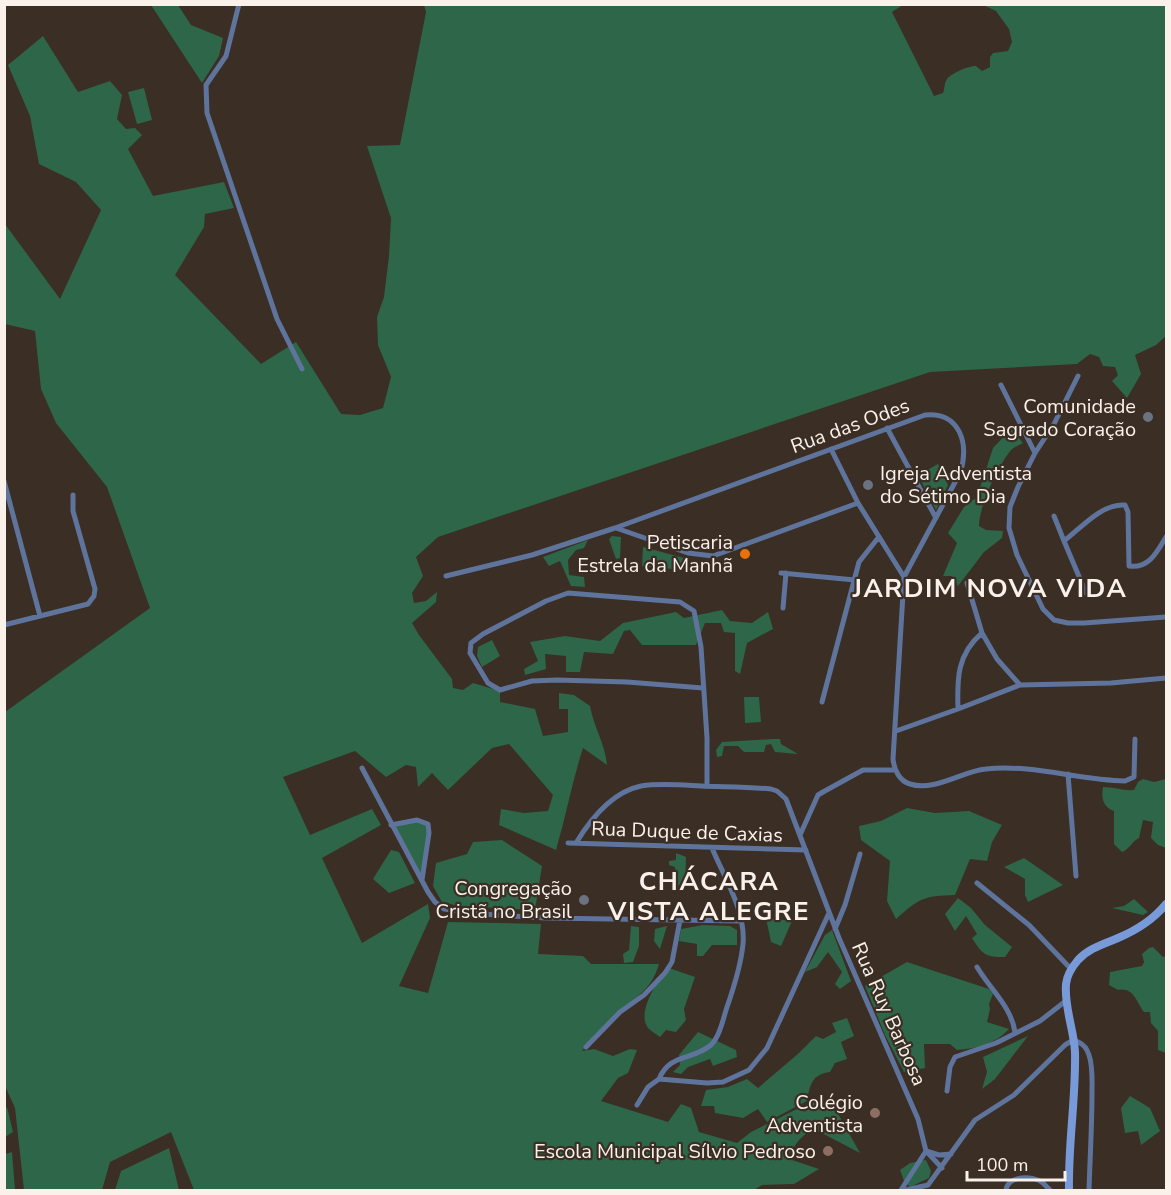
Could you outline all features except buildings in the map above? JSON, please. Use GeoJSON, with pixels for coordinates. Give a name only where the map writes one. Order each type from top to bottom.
{"type":"FeatureCollection","features":[{"type":"Feature","properties":{"kind":"main road"},"geometry":{"type":"LineString","coordinates":[[1069,1191],[1070,1132],[1075,1096],[1073,1040],[1066,1000],[1066,982],[1071,969],[1088,951],[1134,931],[1156,917],[1167,904]]}},
{"type":"Feature","properties":{"kind":"street"},"geometry":{"type":"LineString","coordinates":[[239,4],[226,56],[206,85],[207,113],[277,319],[302,369]]}},
{"type":"Feature","properties":{"kind":"street"},"geometry":{"type":"LineString","coordinates":[[1078,376],[1054,424],[1035,453],[1010,507],[1011,536],[1017,555],[1042,609],[1054,620],[1068,623],[1167,617]]}},
{"type":"Feature","properties":{"kind":"street"},"geometry":{"type":"LineString","coordinates":[[1001,385],[1035,453]]}},
{"type":"Feature","properties":{"kind":"street","name":"Rua das Odes"},"geometry":{"type":"LineString","coordinates":[[446,576],[532,555],[615,528],[887,428],[925,415],[940,414],[949,419],[960,436],[964,444],[964,458],[960,473],[904,577],[893,759],[895,770]]}},
{"type":"Feature","properties":{"kind":"street"},"geometry":{"type":"LineString","coordinates":[[887,428],[936,518]]}},
{"type":"Feature","properties":{"kind":"street"},"geometry":{"type":"LineString","coordinates":[[831,449],[858,503],[904,577]]}},
{"type":"Feature","properties":{"kind":"street"},"geometry":{"type":"LineString","coordinates":[[4,481],[40,616]]}},
{"type":"Feature","properties":{"kind":"street"},"geometry":{"type":"LineString","coordinates":[[4,625],[88,604],[95,592],[73,511],[74,495]]}},
{"type":"Feature","properties":{"kind":"street"},"geometry":{"type":"LineString","coordinates":[[615,528],[688,553],[713,556],[858,503]]}},
{"type":"Feature","properties":{"kind":"street"},"geometry":{"type":"LineString","coordinates":[[1064,541],[1092,516],[1118,505],[1125,505],[1128,512],[1129,566],[1137,567],[1146,564],[1167,537]]}},
{"type":"Feature","properties":{"kind":"street"},"geometry":{"type":"LineString","coordinates":[[1054,516],[1086,593]]}},
{"type":"Feature","properties":{"kind":"street"},"geometry":{"type":"LineString","coordinates":[[822,702],[859,562],[878,538]]}},
{"type":"Feature","properties":{"kind":"street"},"geometry":{"type":"LineString","coordinates":[[783,608],[784,573],[855,580]]}},
{"type":"Feature","properties":{"kind":"street"},"geometry":{"type":"LineString","coordinates":[[967,583],[982,633],[997,659],[1020,685]]}},
{"type":"Feature","properties":{"kind":"street"},"geometry":{"type":"LineString","coordinates":[[703,688],[568,680],[532,681],[500,690],[492,687],[482,675],[472,659],[470,646],[483,634],[546,601],[568,593],[680,602],[694,611],[701,647],[707,738],[707,786]]}},
{"type":"Feature","properties":{"kind":"street"},"geometry":{"type":"LineString","coordinates":[[958,709],[963,658],[971,642],[982,633]]}},
{"type":"Feature","properties":{"kind":"street"},"geometry":{"type":"LineString","coordinates":[[896,731],[1020,685],[1111,683],[1167,678]]}},
{"type":"Feature","properties":{"kind":"street"},"geometry":{"type":"LineString","coordinates":[[800,835],[818,795],[863,770],[895,770],[909,784],[924,786],[985,769],[1036,769],[1118,781],[1134,777],[1135,739]]}},
{"type":"Feature","properties":{"kind":"street"},"geometry":{"type":"LineString","coordinates":[[362,768],[391,825],[435,902],[450,910],[546,918],[741,921]]}},
{"type":"Feature","properties":{"kind":"street"},"geometry":{"type":"LineString","coordinates":[[1068,774],[1076,876]]}},
{"type":"Feature","properties":{"kind":"street","name":"Rua Ruy Barbosa"},"geometry":{"type":"LineString","coordinates":[[576,843],[594,817],[614,800],[634,788],[667,785],[762,788],[777,791],[789,804],[835,928],[918,1119],[926,1151]]}},
{"type":"Feature","properties":{"kind":"street"},"geometry":{"type":"LineString","coordinates":[[391,825],[417,820],[428,824],[429,833],[422,880]]}},
{"type":"Feature","properties":{"kind":"street","name":"Rua Duque de Caxias"},"geometry":{"type":"LineString","coordinates":[[568,843],[806,850]]}},
{"type":"Feature","properties":{"kind":"street"},"geometry":{"type":"LineString","coordinates":[[637,1105],[648,1087],[659,1079],[662,1071],[671,1062],[699,1052],[715,1041],[741,960],[743,938],[741,921],[735,900],[712,848]]}},
{"type":"Feature","properties":{"kind":"street"},"geometry":{"type":"LineString","coordinates":[[835,928],[845,905],[861,854]]}},
{"type":"Feature","properties":{"kind":"street"},"geometry":{"type":"LineString","coordinates":[[978,883],[1029,925],[1071,969]]}},
{"type":"Feature","properties":{"kind":"street"},"geometry":{"type":"LineString","coordinates":[[659,1079],[723,1082],[749,1070],[767,1048],[829,913]]}},
{"type":"Feature","properties":{"kind":"street"},"geometry":{"type":"LineString","coordinates":[[586,1047],[620,1012],[644,995],[665,973],[672,962],[680,920]]}},
{"type":"Feature","properties":{"kind":"street"},"geometry":{"type":"LineString","coordinates":[[977,966],[1008,1009],[1015,1032]]}},
{"type":"Feature","properties":{"kind":"street"},"geometry":{"type":"LineString","coordinates":[[947,1091],[950,1066],[955,1057],[990,1046],[1040,1021],[1066,1000]]}},
{"type":"Feature","properties":{"kind":"street"},"geometry":{"type":"LineString","coordinates":[[903,1190],[928,1185],[970,1125],[978,1117],[1014,1095],[1073,1040],[1078,1041],[1087,1050],[1091,1062],[1089,1191]]}},
{"type":"Feature","properties":{"kind":"street"},"geometry":{"type":"LineString","coordinates":[[926,1151],[939,1155],[951,1154]]}},
{"type":"Feature","properties":{"kind":"street"},"geometry":{"type":"LineString","coordinates":[[926,1151],[942,1168]]}},
{"type":"Feature","properties":{"kind":"street"},"geometry":{"type":"LineString","coordinates":[[903,1190],[926,1151]]}},
{"type":"Feature","properties":{"kind":"street"},"geometry":{"type":"LineString","coordinates":[[1006,1191],[1006,1185],[1016,1179],[1034,1179],[1042,1182],[1050,1191]]}},
{"type":"Feature","properties":{"kind":"green space"},"geometry":{"type":"Polygon","coordinates":[[[151,5],[178,5],[191,25],[223,38],[219,56],[202,83],[151,5]]]}},
{"type":"Feature","properties":{"kind":"green space"},"geometry":{"type":"Polygon","coordinates":[[[424,5],[903,5],[892,12],[934,96],[943,93],[946,81],[953,74],[973,66],[982,71],[990,67],[990,57],[993,53],[1008,51],[1012,42],[1009,29],[996,11],[983,5],[1166,5],[1166,336],[1156,345],[1135,355],[1141,374],[1127,398],[1112,381],[1118,375],[1115,367],[1103,366],[1099,357],[1090,354],[1077,364],[930,372],[438,537],[416,557],[423,576],[412,593],[414,603],[426,601],[437,592],[436,602],[412,623],[452,679],[453,688],[463,690],[473,683],[500,691],[500,702],[535,709],[543,736],[568,732],[568,709],[559,709],[559,693],[574,695],[590,706],[607,765],[583,748],[556,850],[499,825],[501,809],[524,813],[548,811],[553,795],[509,744],[492,748],[448,790],[432,773],[418,787],[416,767],[406,765],[386,777],[355,751],[283,777],[310,835],[372,809],[381,825],[322,858],[362,943],[428,904],[430,918],[399,986],[428,993],[448,922],[541,924],[538,954],[583,956],[591,964],[659,964],[648,987],[609,1022],[582,1051],[594,1049],[613,1056],[630,1049],[637,1050],[628,1073],[618,1078],[601,1101],[668,1122],[681,1104],[691,1108],[699,1132],[737,1143],[751,1132],[813,1101],[837,1112],[860,1153],[812,1128],[799,1140],[786,1158],[819,1169],[794,1184],[762,1185],[754,1190],[194,1190],[171,1132],[110,1162],[102,1190],[24,1190],[15,1108],[5,1086],[5,712],[150,608],[107,487],[56,423],[41,389],[35,331],[5,324],[5,224],[60,299],[101,210],[76,182],[39,164],[30,116],[8,65],[43,36],[78,92],[110,81],[122,95],[117,119],[126,129],[135,128],[142,135],[128,149],[153,196],[224,182],[234,208],[205,214],[204,227],[175,275],[261,364],[296,342],[341,414],[360,415],[383,408],[391,377],[378,345],[377,317],[384,297],[391,218],[367,146],[400,145],[426,12],[424,5]]]}},
{"type":"Feature","properties":{"kind":"green space"},"geometry":{"type":"Polygon","coordinates":[[[144,88],[152,120],[137,124],[128,92],[144,88]]]}},
{"type":"Feature","properties":{"kind":"green space"},"geometry":{"type":"Polygon","coordinates":[[[1011,429],[1023,443],[1011,450],[995,476],[982,508],[979,526],[986,530],[1003,531],[1002,538],[984,552],[958,586],[952,576],[943,576],[957,543],[948,533],[964,507],[977,497],[993,448],[1011,429]]]}},
{"type":"Feature","properties":{"kind":"green space"},"geometry":{"type":"Polygon","coordinates":[[[938,464],[948,485],[936,510],[918,475],[938,464]]]}},
{"type":"Feature","properties":{"kind":"green space"},"geometry":{"type":"Polygon","coordinates":[[[612,536],[621,537],[620,558],[616,559],[609,539],[612,536]]]}},
{"type":"Feature","properties":{"kind":"green space"},"geometry":{"type":"Polygon","coordinates":[[[588,540],[584,548],[576,550],[568,560],[569,575],[584,577],[585,587],[571,586],[560,561],[549,566],[543,557],[588,540]]]}},
{"type":"Feature","properties":{"kind":"green space"},"geometry":{"type":"Polygon","coordinates":[[[643,547],[684,558],[682,570],[642,566],[643,547]]]}},
{"type":"Feature","properties":{"kind":"green space"},"geometry":{"type":"Polygon","coordinates":[[[722,610],[730,621],[752,623],[768,612],[773,629],[747,643],[740,674],[735,671],[735,633],[724,632],[721,623],[705,623],[696,645],[642,645],[630,630],[624,631],[613,654],[584,652],[580,672],[566,672],[566,656],[545,654],[546,669],[525,675],[524,669],[538,661],[530,642],[565,636],[600,641],[623,623],[676,612],[684,618],[722,610]]]}},
{"type":"Feature","properties":{"kind":"green space"},"geometry":{"type":"Polygon","coordinates":[[[492,640],[500,656],[482,667],[477,656],[478,647],[492,640]]]}},
{"type":"Feature","properties":{"kind":"green space"},"geometry":{"type":"Polygon","coordinates":[[[744,697],[759,697],[761,722],[745,723],[744,697]]]}},
{"type":"Feature","properties":{"kind":"green space"},"geometry":{"type":"Polygon","coordinates":[[[780,739],[781,744],[798,754],[775,752],[771,744],[766,745],[764,752],[744,752],[738,746],[724,746],[722,756],[717,757],[716,750],[722,742],[780,739]]]}},
{"type":"Feature","properties":{"kind":"green space"},"geometry":{"type":"Polygon","coordinates":[[[1143,779],[1154,782],[1166,779],[1166,848],[1158,845],[1151,838],[1153,822],[1143,820],[1139,838],[1122,852],[1114,844],[1114,811],[1104,802],[1103,787],[1134,790],[1138,782],[1143,779]]]}},
{"type":"Feature","properties":{"kind":"green space"},"geometry":{"type":"Polygon","coordinates":[[[907,808],[935,813],[969,811],[1002,825],[992,842],[987,861],[970,859],[955,895],[929,897],[896,919],[887,901],[890,861],[861,840],[859,826],[881,821],[907,808]]]}},
{"type":"Feature","properties":{"kind":"green space"},"geometry":{"type":"Polygon","coordinates":[[[411,820],[428,824],[422,880],[391,825],[411,820]]]}},
{"type":"Feature","properties":{"kind":"green space"},"geometry":{"type":"Polygon","coordinates":[[[502,840],[542,866],[535,910],[459,906],[442,902],[433,886],[436,863],[467,854],[473,842],[502,840]]]}},
{"type":"Feature","properties":{"kind":"green space"},"geometry":{"type":"Polygon","coordinates":[[[391,850],[399,852],[415,883],[389,893],[373,879],[391,850]]]}},
{"type":"Feature","properties":{"kind":"green space"},"geometry":{"type":"Polygon","coordinates":[[[676,853],[686,857],[685,887],[676,885],[675,867],[669,865],[669,861],[676,860],[676,853]]]}},
{"type":"Feature","properties":{"kind":"green space"},"geometry":{"type":"Polygon","coordinates":[[[1024,858],[1063,885],[1028,902],[1025,895],[1025,879],[1004,867],[1024,858]]]}},
{"type":"Feature","properties":{"kind":"green space"},"geometry":{"type":"Polygon","coordinates":[[[958,898],[971,908],[985,925],[1012,947],[1005,957],[985,954],[982,951],[972,938],[977,934],[966,916],[955,931],[945,914],[958,898]]]}},
{"type":"Feature","properties":{"kind":"green space"},"geometry":{"type":"Polygon","coordinates":[[[1134,899],[1148,912],[1143,915],[1112,908],[1124,906],[1134,899]]]}},
{"type":"Feature","properties":{"kind":"green space"},"geometry":{"type":"Polygon","coordinates":[[[766,918],[792,921],[781,946],[771,942],[766,918]]]}},
{"type":"Feature","properties":{"kind":"green space"},"geometry":{"type":"Polygon","coordinates":[[[703,925],[730,926],[737,930],[737,945],[712,945],[703,956],[697,956],[697,944],[679,941],[681,929],[703,925]]]}},
{"type":"Feature","properties":{"kind":"green space"},"geometry":{"type":"Polygon","coordinates":[[[631,926],[639,927],[639,946],[633,962],[624,963],[623,954],[629,950],[631,926]]]}},
{"type":"Feature","properties":{"kind":"green space"},"geometry":{"type":"Polygon","coordinates":[[[667,926],[660,949],[654,941],[655,929],[667,926]]]}},
{"type":"Feature","properties":{"kind":"green space"},"geometry":{"type":"Polygon","coordinates":[[[832,930],[851,981],[840,989],[835,984],[842,972],[828,952],[817,967],[805,972],[825,935],[832,930]]]}},
{"type":"Feature","properties":{"kind":"green space"},"geometry":{"type":"Polygon","coordinates":[[[1153,947],[1163,957],[1166,956],[1166,1053],[1158,1050],[1158,1031],[1151,1023],[1150,1012],[1144,1012],[1128,991],[1118,990],[1109,985],[1110,972],[1142,966],[1144,962],[1142,954],[1153,947]]]}},
{"type":"Feature","properties":{"kind":"green space"},"geometry":{"type":"Polygon","coordinates":[[[907,962],[989,989],[993,994],[989,1004],[987,1022],[1009,1029],[985,1045],[971,1048],[957,1050],[950,1044],[924,1044],[925,1068],[904,1072],[885,1035],[865,986],[907,962]]]}},
{"type":"Feature","properties":{"kind":"green space"},"geometry":{"type":"Polygon","coordinates":[[[666,967],[695,977],[684,1009],[686,1020],[676,1032],[666,1030],[660,1037],[648,1028],[645,1014],[650,997],[666,967]]]}},
{"type":"Feature","properties":{"kind":"green space"},"geometry":{"type":"Polygon","coordinates":[[[847,1018],[854,1036],[841,1042],[847,1059],[835,1063],[830,1072],[819,1075],[813,1081],[807,1101],[767,1122],[758,1109],[743,1118],[715,1113],[714,1106],[701,1106],[706,1090],[728,1087],[747,1079],[758,1088],[816,1036],[823,1039],[836,1032],[832,1023],[847,1018]]]}},
{"type":"Feature","properties":{"kind":"green space"},"geometry":{"type":"Polygon","coordinates":[[[698,1032],[736,1050],[737,1057],[713,1066],[710,1059],[688,1067],[681,1074],[673,1072],[680,1065],[679,1055],[698,1032]]]}},
{"type":"Feature","properties":{"kind":"green space"},"geometry":{"type":"Polygon","coordinates":[[[1028,1036],[995,1079],[982,1089],[987,1072],[983,1057],[1028,1036]]]}},
{"type":"Feature","properties":{"kind":"green space"},"geometry":{"type":"Polygon","coordinates":[[[1130,1096],[1150,1108],[1160,1131],[1141,1145],[1138,1131],[1125,1133],[1121,1108],[1130,1096]]]}},
{"type":"Feature","properties":{"kind":"green space"},"geometry":{"type":"Polygon","coordinates":[[[7,1107],[13,1132],[5,1137],[5,1109],[7,1107]]]}},
{"type":"Feature","properties":{"kind":"green space"},"geometry":{"type":"Polygon","coordinates":[[[169,1148],[179,1190],[115,1190],[121,1171],[169,1148]]]}},
{"type":"Feature","properties":{"kind":"green space"},"geometry":{"type":"Polygon","coordinates":[[[12,1152],[15,1190],[5,1190],[5,1154],[12,1152]]]}},
{"type":"Feature","properties":{"kind":"green space"},"geometry":{"type":"Polygon","coordinates":[[[926,1160],[931,1171],[929,1178],[910,1187],[904,1181],[900,1170],[910,1163],[926,1160]]]}},
{"type":"Feature","properties":{"kind":"place","name":"Comunidade Sagrado Coração"},"geometry":{"type":"Point","coordinates":[1148,417]}},
{"type":"Feature","properties":{"kind":"place","name":"Igreja Adventista do Sétimo Dia"},"geometry":{"type":"Point","coordinates":[868,485]}},
{"type":"Feature","properties":{"kind":"place","name":"Petiscaria Estrela da Manhã"},"geometry":{"type":"Point","coordinates":[745,554]}},
{"type":"Feature","properties":{"kind":"place","name":"Congregação Cristã no Brasil"},"geometry":{"type":"Point","coordinates":[584,900]}},
{"type":"Feature","properties":{"kind":"place","name":"Colégio Adventista"},"geometry":{"type":"Point","coordinates":[875,1113]}},
{"type":"Feature","properties":{"kind":"place","name":"Escola Municipal Sílvio Pedroso"},"geometry":{"type":"Point","coordinates":[828,1151]}},
{"type":"Feature","properties":{"kind":"district","name":"JARDIM NOVA VIDA"},"geometry":{"type":"Point","coordinates":[990,588]}},
{"type":"Feature","properties":{"kind":"district","name":"CHÁCARA VISTA ALEGRE"},"geometry":{"type":"Point","coordinates":[709,896]}}]}
